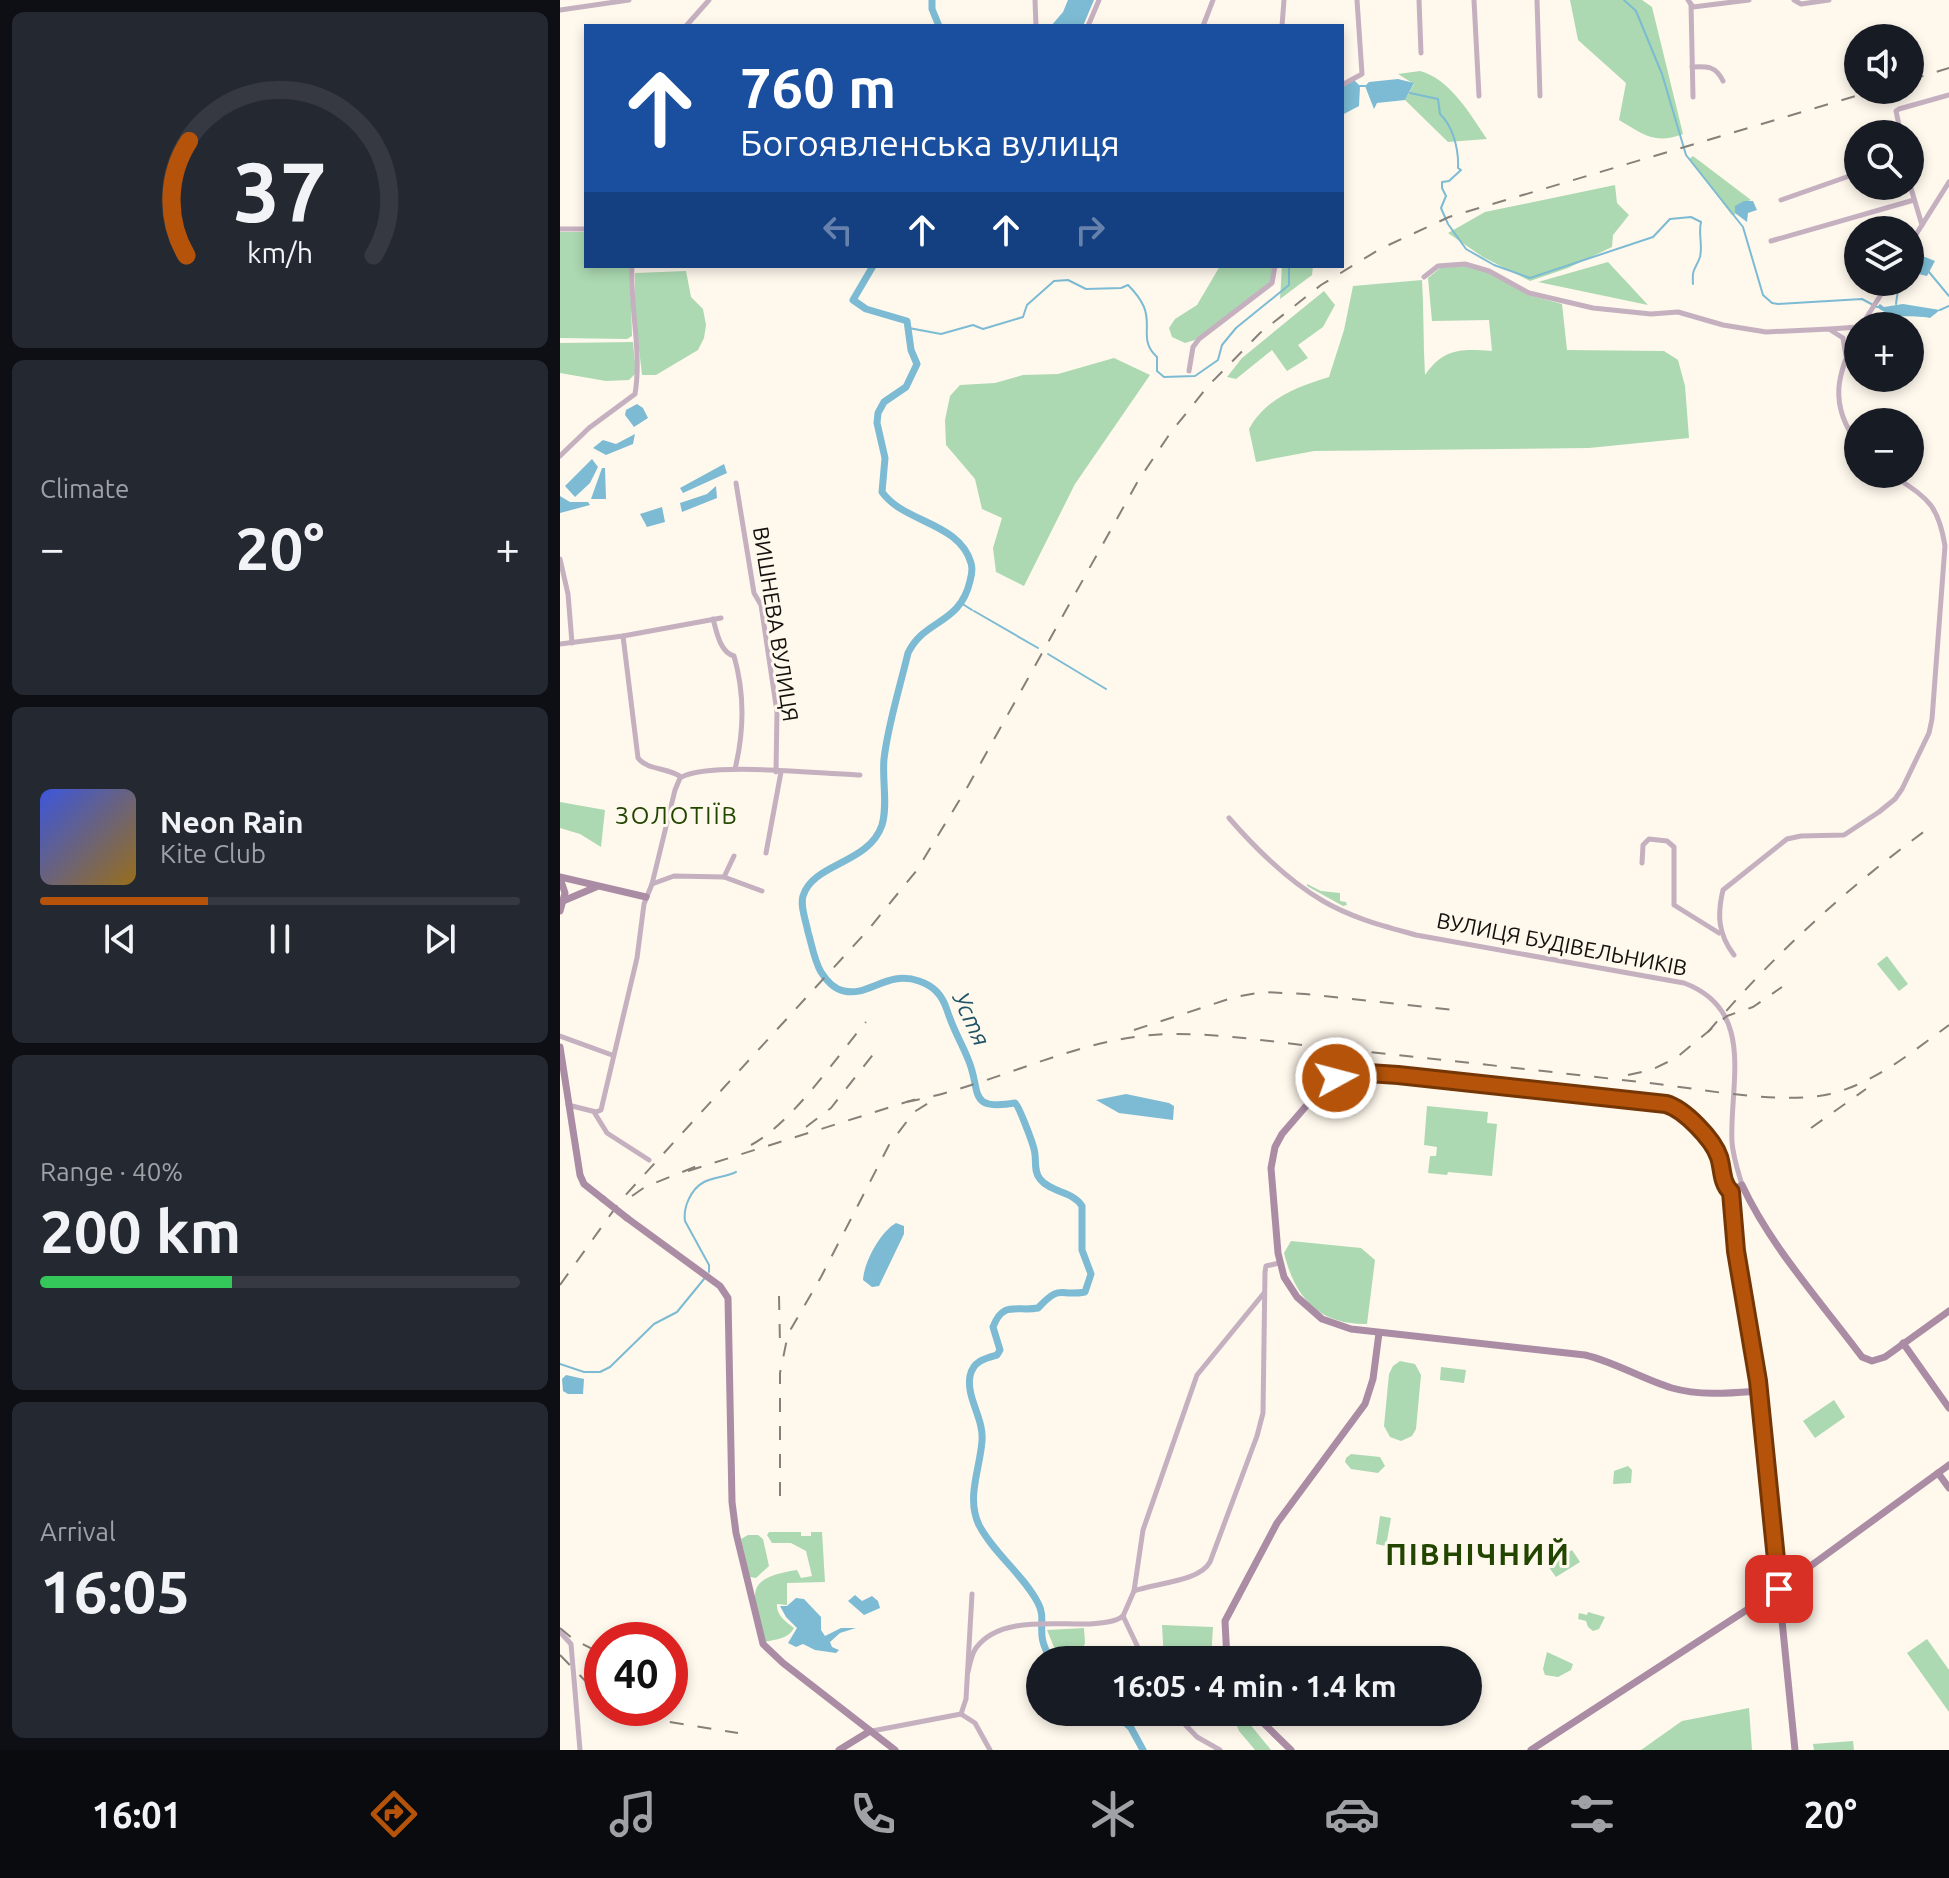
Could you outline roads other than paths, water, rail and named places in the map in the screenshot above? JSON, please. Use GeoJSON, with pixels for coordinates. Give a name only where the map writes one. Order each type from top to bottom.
{"type":"FeatureCollection","features":[{"type":"Feature","properties":{"kind":"street"},"geometry":{"type":"LineString","coordinates":[[560,10],[629,0]]}},
{"type":"Feature","properties":{"kind":"street"},"geometry":{"type":"LineString","coordinates":[[688,24],[709,0]]}},
{"type":"Feature","properties":{"kind":"street"},"geometry":{"type":"LineString","coordinates":[[1035,0],[1036,24]]}},
{"type":"Feature","properties":{"kind":"street"},"geometry":{"type":"LineString","coordinates":[[1089,24],[1099,0]]}},
{"type":"Feature","properties":{"kind":"street"},"geometry":{"type":"LineString","coordinates":[[1204,24],[1213,0]]}},
{"type":"Feature","properties":{"kind":"street"},"geometry":{"type":"LineString","coordinates":[[1282,24],[1284,0]]}},
{"type":"Feature","properties":{"kind":"street"},"geometry":{"type":"LineString","coordinates":[[1344,84],[1362,74],[1357,0]]}},
{"type":"Feature","properties":{"kind":"street"},"geometry":{"type":"LineString","coordinates":[[1419,0],[1421,53]]}},
{"type":"Feature","properties":{"kind":"street"},"geometry":{"type":"LineString","coordinates":[[1474,0],[1479,96]]}},
{"type":"Feature","properties":{"kind":"street"},"geometry":{"type":"LineString","coordinates":[[1537,0],[1540,96]]}},
{"type":"Feature","properties":{"kind":"street"},"geometry":{"type":"LineString","coordinates":[[1689,2],[1693,7],[1749,0]]}},
{"type":"Feature","properties":{"kind":"street"},"geometry":{"type":"LineString","coordinates":[[1794,0],[1801,4],[1829,0]]}},
{"type":"Feature","properties":{"kind":"street"},"geometry":{"type":"LineString","coordinates":[[1689,2],[1693,97]]}},
{"type":"Feature","properties":{"kind":"street"},"geometry":{"type":"LineString","coordinates":[[1692,67],[1708,66],[1723,81]]}},
{"type":"Feature","properties":{"kind":"street"},"geometry":{"type":"LineString","coordinates":[[1898,120],[1896,111],[1899,109],[1949,95]]}},
{"type":"Feature","properties":{"kind":"street"},"geometry":{"type":"LineString","coordinates":[[1781,200],[1844,178]]}},
{"type":"Feature","properties":{"kind":"street"},"geometry":{"type":"LineString","coordinates":[[1924,222],[1949,182]]}},
{"type":"Feature","properties":{"kind":"street"},"geometry":{"type":"LineString","coordinates":[[1771,241],[1914,200],[1919,216]]}},
{"type":"Feature","properties":{"kind":"street"},"geometry":{"type":"LineString","coordinates":[[560,229],[584,229]]}},
{"type":"Feature","properties":{"kind":"street"},"geometry":{"type":"LineString","coordinates":[[1424,277],[1438,266],[1465,264],[1489,271],[1529,293],[1593,308],[1651,314],[1678,312],[1723,325],[1766,332],[1844,328]]}},
{"type":"Feature","properties":{"kind":"street"},"geometry":{"type":"LineString","coordinates":[[561,452],[567,451],[589,428],[635,394],[637,370],[632,268]]}},
{"type":"Feature","properties":{"kind":"street"},"geometry":{"type":"LineString","coordinates":[[1189,371],[1193,347],[1199,339],[1272,283],[1275,268]]}},
{"type":"Feature","properties":{"kind":"street"},"geometry":{"type":"LineString","coordinates":[[1829,329],[1843,338],[1844,344]]}},
{"type":"Feature","properties":{"kind":"street"},"geometry":{"type":"LineString","coordinates":[[1844,364],[1837,393],[1844,422]]}},
{"type":"Feature","properties":{"kind":"street","name":"ВИШНЕВА ВУЛИЦЯ"},"geometry":{"type":"LineString","coordinates":[[736,483],[754,593],[761,605],[777,712],[779,772],[766,853]]}},
{"type":"Feature","properties":{"kind":"street"},"geometry":{"type":"LineString","coordinates":[[1720,934],[1723,890],[1787,839],[1844,835],[1879,812],[1902,789],[1929,733],[1945,546],[1941,521],[1934,507],[1909,488]]}},
{"type":"Feature","properties":{"kind":"street"},"geometry":{"type":"LineString","coordinates":[[560,559],[568,594],[572,643]]}},
{"type":"Feature","properties":{"kind":"street"},"geometry":{"type":"LineString","coordinates":[[560,644],[721,618]]}},
{"type":"Feature","properties":{"kind":"street"},"geometry":{"type":"LineString","coordinates":[[713,619],[719,641],[726,653],[734,656],[739,672],[742,742],[735,769]]}},
{"type":"Feature","properties":{"kind":"street"},"geometry":{"type":"LineString","coordinates":[[623,636],[638,758],[642,763],[670,770],[681,777]]}},
{"type":"Feature","properties":{"kind":"street"},"geometry":{"type":"LineString","coordinates":[[568,1105],[601,1110],[637,958],[646,897],[681,777],[696,771],[735,769],[860,775]]}},
{"type":"Feature","properties":{"kind":"street","name":"ВУЛИЦЯ БУДІВЕЛЬНИКІВ"},"geometry":{"type":"LineString","coordinates":[[1229,818],[1266,858],[1310,892],[1373,923],[1416,935],[1684,983],[1706,994],[1725,1018],[1736,1050],[1732,1144],[1742,1185],[1752,1206],[1862,1357],[1872,1361],[1885,1357],[1903,1343]]}},
{"type":"Feature","properties":{"kind":"street"},"geometry":{"type":"LineString","coordinates":[[1642,863],[1643,845],[1649,839],[1667,841],[1674,847],[1674,905],[1720,934],[1734,955]]}},
{"type":"Feature","properties":{"kind":"street"},"geometry":{"type":"LineString","coordinates":[[724,877],[734,856]]}},
{"type":"Feature","properties":{"kind":"street"},"geometry":{"type":"LineString","coordinates":[[652,884],[674,876],[724,877],[762,891]]}},
{"type":"Feature","properties":{"kind":"street"},"geometry":{"type":"LineString","coordinates":[[560,878],[646,897]]}},
{"type":"Feature","properties":{"kind":"street"},"geometry":{"type":"LineString","coordinates":[[560,878],[564,888],[560,911]]}},
{"type":"Feature","properties":{"kind":"street"},"geometry":{"type":"LineString","coordinates":[[563,901],[596,887]]}},
{"type":"Feature","properties":{"kind":"street"},"geometry":{"type":"LineString","coordinates":[[560,1036],[612,1055]]}},
{"type":"Feature","properties":{"kind":"street"},"geometry":{"type":"LineString","coordinates":[[560,1047],[584,1184],[720,1286],[728,1298],[732,1502],[736,1533],[763,1644],[895,1750]]}},
{"type":"Feature","properties":{"kind":"street"},"geometry":{"type":"LineString","coordinates":[[1759,1391],[1688,1392],[1585,1355],[1379,1333],[1335,1325],[1312,1313],[1291,1290],[1279,1263],[1272,1183],[1275,1147],[1289,1125],[1320,1091],[1336,1078],[1353,1072],[1576,1093],[1675,1106],[1684,1112],[1714,1147],[1725,1186],[1731,1192],[1736,1251],[1759,1391],[1795,1750]]}},
{"type":"Feature","properties":{"kind":"street"},"geometry":{"type":"LineString","coordinates":[[593,1111],[607,1133],[649,1160]]}},
{"type":"Feature","properties":{"kind":"street"},"geometry":{"type":"LineString","coordinates":[[1731,1192],[1742,1185]]}},
{"type":"Feature","properties":{"kind":"street"},"geometry":{"type":"LineString","coordinates":[[1134,1591],[1196,1575],[1210,1562],[1263,1413],[1266,1266],[1279,1263]]}},
{"type":"Feature","properties":{"kind":"street"},"geometry":{"type":"LineString","coordinates":[[967,1677],[974,1650],[984,1640],[1004,1629],[1100,1623],[1123,1616],[1134,1591],[1143,1530],[1197,1375],[1264,1292]]}},
{"type":"Feature","properties":{"kind":"street"},"geometry":{"type":"LineString","coordinates":[[1949,1311],[1903,1343],[1949,1408]]}},
{"type":"Feature","properties":{"kind":"street"},"geometry":{"type":"LineString","coordinates":[[1226,1646],[1225,1621],[1277,1523],[1365,1404],[1373,1379],[1379,1333]]}},
{"type":"Feature","properties":{"kind":"street"},"geometry":{"type":"LineString","coordinates":[[1531,1750],[1779,1589],[1949,1465]]}},
{"type":"Feature","properties":{"kind":"street"},"geometry":{"type":"LineString","coordinates":[[1938,1473],[1949,1488]]}},
{"type":"Feature","properties":{"kind":"street"},"geometry":{"type":"LineString","coordinates":[[961,1714],[966,1699],[972,1594]]}},
{"type":"Feature","properties":{"kind":"street"},"geometry":{"type":"LineString","coordinates":[[1123,1616],[1137,1646]]}},
{"type":"Feature","properties":{"kind":"street"},"geometry":{"type":"LineString","coordinates":[[560,1632],[571,1644],[580,1750]]}},
{"type":"Feature","properties":{"kind":"street"},"geometry":{"type":"LineString","coordinates":[[839,1750],[870,1731],[961,1714],[975,1723],[990,1750]]}},
{"type":"Feature","properties":{"kind":"street"},"geometry":{"type":"LineString","coordinates":[[1186,1726],[1197,1737],[1220,1750]]}},
{"type":"Feature","properties":{"kind":"street"},"geometry":{"type":"LineString","coordinates":[[1266,1726],[1291,1750]]}},
{"type":"Feature","properties":{"kind":"water"},"geometry":{"type":"Polygon","coordinates":[[[1068,0],[1094,0],[1084,24],[1053,24],[1068,0]]]}},
{"type":"Feature","properties":{"kind":"water"},"geometry":{"type":"Polygon","coordinates":[[[1398,79],[1414,83],[1405,100],[1377,103],[1374,109],[1365,86],[1369,82],[1398,79]]]}},
{"type":"Feature","properties":{"kind":"water"},"geometry":{"type":"Polygon","coordinates":[[[1354,80],[1360,86],[1359,106],[1344,114],[1344,86],[1354,80]]]}},
{"type":"Feature","properties":{"kind":"water"},"geometry":{"type":"Polygon","coordinates":[[[1744,201],[1753,201],[1757,210],[1748,213],[1747,222],[1735,213],[1735,206],[1744,201]]]}},
{"type":"Feature","properties":{"kind":"water"},"geometry":{"type":"Polygon","coordinates":[[[1924,257],[1935,261],[1927,276],[1924,275],[1924,257]]]}},
{"type":"Feature","properties":{"kind":"water"},"geometry":{"type":"Polygon","coordinates":[[[1880,304],[1884,307],[1903,304],[1940,310],[1930,318],[1924,318],[1924,312],[1885,312],[1877,307],[1880,304]]]}},
{"type":"Feature","properties":{"kind":"water"},"geometry":{"type":"Polygon","coordinates":[[[637,404],[648,418],[634,427],[625,415],[626,410],[637,404]]]}},
{"type":"Feature","properties":{"kind":"water"},"geometry":{"type":"Polygon","coordinates":[[[635,434],[633,444],[606,455],[593,448],[603,440],[616,444],[635,434]]]}},
{"type":"Feature","properties":{"kind":"water"},"geometry":{"type":"Polygon","coordinates":[[[592,459],[598,467],[590,483],[575,497],[565,486],[592,459]]]}},
{"type":"Feature","properties":{"kind":"water"},"geometry":{"type":"Polygon","coordinates":[[[724,464],[727,473],[683,493],[680,488],[724,464]]]}},
{"type":"Feature","properties":{"kind":"water"},"geometry":{"type":"Polygon","coordinates":[[[602,468],[605,468],[606,499],[591,499],[602,468]]]}},
{"type":"Feature","properties":{"kind":"water"},"geometry":{"type":"Polygon","coordinates":[[[716,486],[717,498],[682,512],[680,503],[707,494],[716,486]]]}},
{"type":"Feature","properties":{"kind":"water"},"geometry":{"type":"Polygon","coordinates":[[[560,496],[570,502],[588,502],[590,505],[560,513],[560,496]]]}},
{"type":"Feature","properties":{"kind":"water"},"geometry":{"type":"Polygon","coordinates":[[[662,507],[665,522],[647,527],[640,514],[662,507]]]}},
{"type":"Feature","properties":{"kind":"water"},"geometry":{"type":"Polygon","coordinates":[[[1126,1094],[1169,1103],[1174,1106],[1173,1120],[1119,1113],[1096,1100],[1126,1094]]]}},
{"type":"Feature","properties":{"kind":"water"},"geometry":{"type":"Polygon","coordinates":[[[896,1223],[904,1226],[904,1234],[879,1286],[872,1287],[863,1280],[866,1265],[879,1240],[896,1223]]]}},
{"type":"Feature","properties":{"kind":"water"},"geometry":{"type":"Polygon","coordinates":[[[566,1375],[584,1379],[583,1394],[563,1391],[562,1379],[566,1375]]]}},
{"type":"Feature","properties":{"kind":"water"},"geometry":{"type":"Polygon","coordinates":[[[855,1595],[862,1601],[872,1596],[880,1608],[864,1615],[848,1601],[855,1595]]]}},
{"type":"Feature","properties":{"kind":"water"},"geometry":{"type":"Polygon","coordinates":[[[796,1598],[804,1599],[821,1617],[821,1630],[825,1636],[841,1628],[856,1628],[840,1633],[830,1642],[832,1647],[839,1650],[836,1653],[788,1643],[797,1628],[780,1606],[787,1606],[796,1598]]]}},
{"type":"Feature","properties":{"kind":"waterway","name":"Устя"},"geometry":{"type":"LineString","coordinates":[[932,0],[938,24]]}},
{"type":"Feature","properties":{"kind":"waterway"},"geometry":{"type":"LineString","coordinates":[[1624,0],[1636,11],[1662,74],[1686,155],[1743,227],[1763,295],[1778,304],[1862,299],[1877,307]]}},
{"type":"Feature","properties":{"kind":"waterway"},"geometry":{"type":"LineString","coordinates":[[1360,86],[1365,86]]}},
{"type":"Feature","properties":{"kind":"waterway"},"geometry":{"type":"LineString","coordinates":[[1410,93],[1438,99],[1440,114],[1454,139],[1458,168],[1461,170],[1449,181],[1442,182],[1446,196],[1441,208],[1466,249],[1494,265],[1530,278],[1653,237],[1670,219],[1691,217],[1701,222],[1701,253],[1693,272],[1693,284]]}},
{"type":"Feature","properties":{"kind":"waterway","name":"Устя"},"geometry":{"type":"LineString","coordinates":[[872,268],[853,300],[866,309],[907,321],[911,350],[917,364],[906,387],[884,402],[878,413],[877,423],[885,458],[882,492],[904,510],[955,539],[965,549],[972,572],[958,606],[923,634],[908,653],[886,746],[882,825],[866,848],[818,876],[809,885],[803,896],[803,909],[819,967],[837,988],[853,992],[888,981],[908,979],[924,983],[937,992],[968,1059],[978,1096],[989,1104],[1015,1103],[1033,1145],[1038,1176],[1045,1184],[1073,1197],[1082,1206],[1082,1250],[1091,1274],[1085,1292],[1060,1292],[1038,1308],[1011,1309],[1001,1313],[993,1327],[1000,1350],[997,1355],[980,1361],[974,1367],[969,1384],[982,1433],[974,1494],[975,1515],[992,1545],[1038,1603],[1044,1646]]}},
{"type":"Feature","properties":{"kind":"waterway"},"geometry":{"type":"LineString","coordinates":[[909,328],[941,334],[973,325],[983,329],[1023,317],[1027,305],[1054,281],[1068,280],[1086,289],[1128,285],[1144,307],[1148,345],[1157,357],[1157,371],[1164,377],[1195,376],[1218,360],[1222,345],[1236,328],[1289,285],[1289,268]]}},
{"type":"Feature","properties":{"kind":"waterway"},"geometry":{"type":"LineString","coordinates":[[1929,272],[1949,296]]}},
{"type":"Feature","properties":{"kind":"waterway"},"geometry":{"type":"LineString","coordinates":[[1896,304],[1897,296]]}},
{"type":"Feature","properties":{"kind":"waterway"},"geometry":{"type":"LineString","coordinates":[[1940,310],[1949,306]]}},
{"type":"Feature","properties":{"kind":"waterway"},"geometry":{"type":"LineString","coordinates":[[961,603],[972,610]]}},
{"type":"Feature","properties":{"kind":"waterway"},"geometry":{"type":"LineString","coordinates":[[974,611],[1038,648]]}},
{"type":"Feature","properties":{"kind":"waterway"},"geometry":{"type":"LineString","coordinates":[[1048,654],[1106,689]]}},
{"type":"Feature","properties":{"kind":"waterway"},"geometry":{"type":"LineString","coordinates":[[709,1272],[709,1265],[685,1221],[687,1204],[695,1189],[704,1182],[736,1172]]}},
{"type":"Feature","properties":{"kind":"waterway"},"geometry":{"type":"LineString","coordinates":[[560,1364],[584,1372],[600,1372],[610,1367],[654,1324],[677,1312],[704,1279]]}},
{"type":"Feature","properties":{"kind":"waterway","name":"Устя"},"geometry":{"type":"LineString","coordinates":[[1129,1726],[1143,1750]]}},
{"type":"Feature","properties":{"kind":"railway"},"geometry":{"type":"LineString","coordinates":[[1924,76],[1949,68]]}},
{"type":"Feature","properties":{"kind":"railway"},"geometry":{"type":"LineString","coordinates":[[560,1285],[621,1200],[868,930],[917,870],[968,786],[1138,481],[1171,432],[1209,385],[1260,333],[1321,285],[1380,249],[1449,217],[1844,100]]}},
{"type":"Feature","properties":{"kind":"railway"},"geometry":{"type":"LineString","coordinates":[[1708,1032],[1758,976],[1812,924],[1869,874],[1929,828]]}},
{"type":"Feature","properties":{"kind":"railway"},"geometry":{"type":"LineString","coordinates":[[1628,1075],[1651,1070],[1676,1058],[1727,1016],[1753,1007],[1782,987]]}},
{"type":"Feature","properties":{"kind":"railway"},"geometry":{"type":"LineString","coordinates":[[1134,1030],[1235,997],[1262,992],[1455,1010]]}},
{"type":"Feature","properties":{"kind":"railway"},"geometry":{"type":"LineString","coordinates":[[751,1145],[782,1122],[797,1106],[866,1022]]}},
{"type":"Feature","properties":{"kind":"railway"},"geometry":{"type":"LineString","coordinates":[[906,1102],[939,1095],[1102,1043],[1169,1034],[1250,1039],[1740,1095],[1810,1097],[1830,1094],[1862,1082],[1892,1066],[1949,1025]]}},
{"type":"Feature","properties":{"kind":"railway"},"geometry":{"type":"LineString","coordinates":[[806,1127],[831,1108],[875,1052]]}},
{"type":"Feature","properties":{"kind":"railway"},"geometry":{"type":"LineString","coordinates":[[1811,1128],[1866,1089]]}},
{"type":"Feature","properties":{"kind":"railway"},"geometry":{"type":"LineString","coordinates":[[688,1171],[916,1099]]}},
{"type":"Feature","properties":{"kind":"railway"},"geometry":{"type":"LineString","coordinates":[[780,1496],[780,1373],[788,1334],[889,1145],[914,1112],[930,1102]]}},
{"type":"Feature","properties":{"kind":"railway"},"geometry":{"type":"LineString","coordinates":[[632,1196],[645,1187],[697,1166]]}},
{"type":"Feature","properties":{"kind":"railway"},"geometry":{"type":"LineString","coordinates":[[779,1296],[780,1345]]}},
{"type":"Feature","properties":{"kind":"railway"},"geometry":{"type":"LineString","coordinates":[[560,1628],[584,1645]]}},
{"type":"Feature","properties":{"kind":"railway"},"geometry":{"type":"LineString","coordinates":[[560,1655],[584,1680]]}},
{"type":"Feature","properties":{"kind":"railway"},"geometry":{"type":"LineString","coordinates":[[688,1725],[738,1733]]}},
{"type":"Feature","properties":{"kind":"district","name":"ЗОЛОТІЇВ"},"geometry":{"type":"Point","coordinates":[677,816]}},
{"type":"Feature","properties":{"kind":"district","name":"ПІВНІЧНИЙ"},"geometry":{"type":"Point","coordinates":[1478,1555]}}]}
